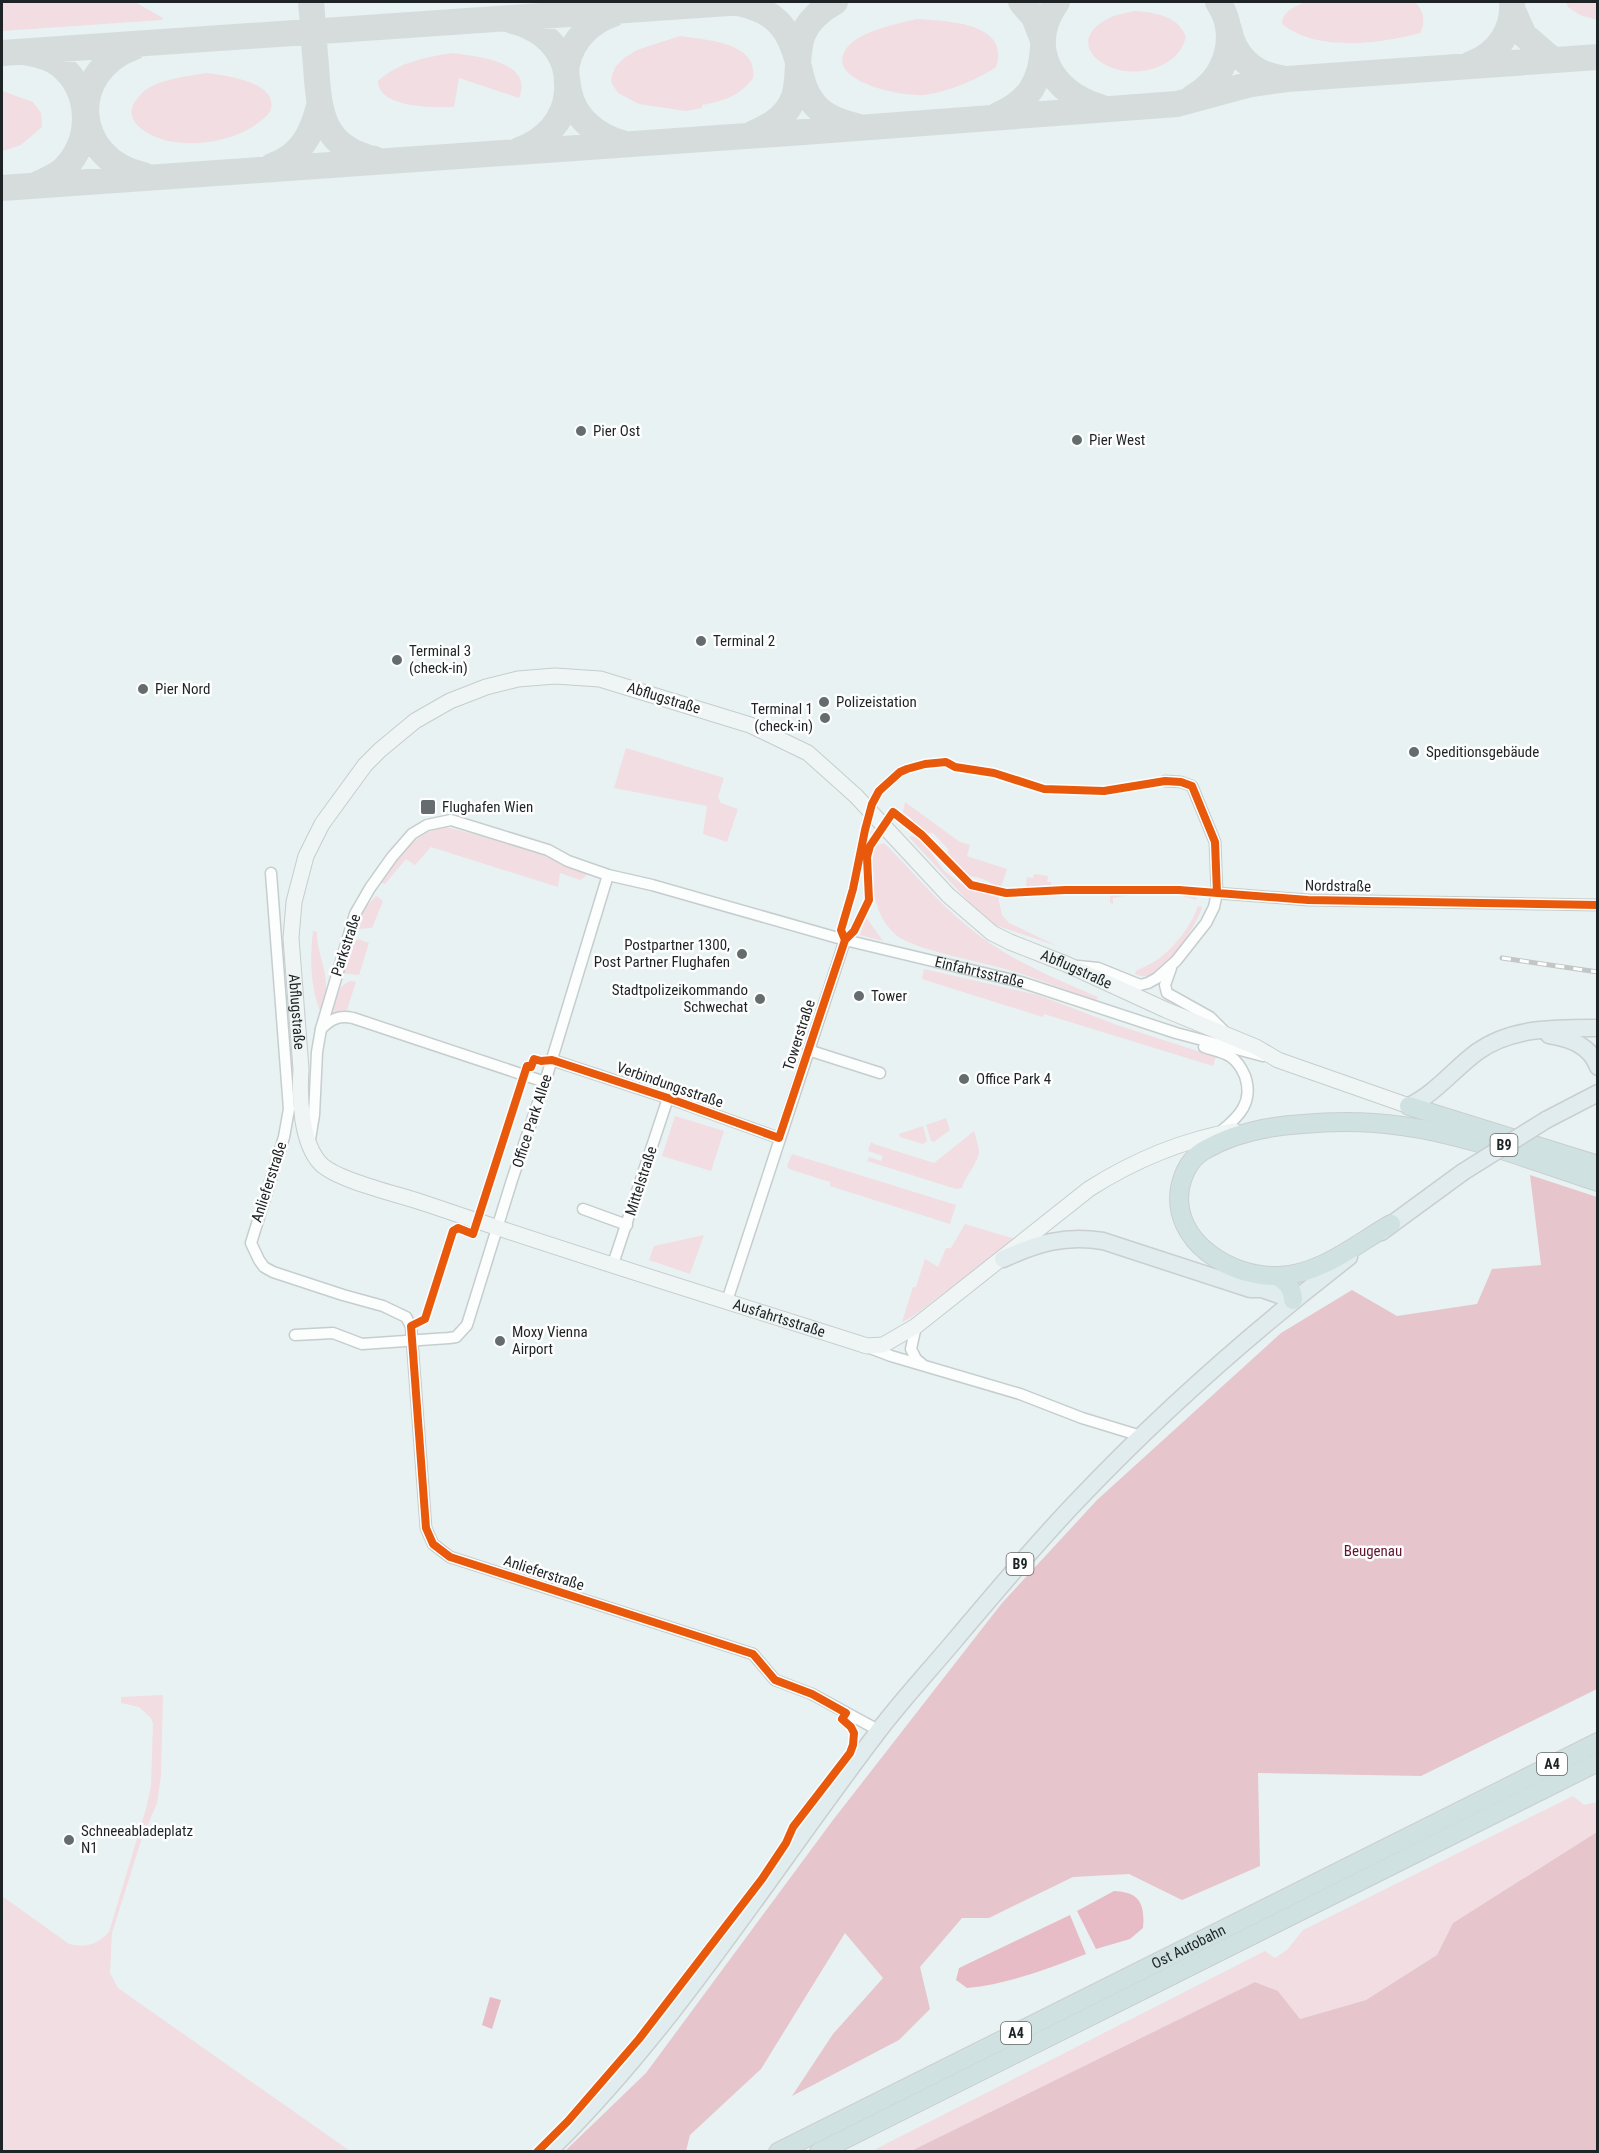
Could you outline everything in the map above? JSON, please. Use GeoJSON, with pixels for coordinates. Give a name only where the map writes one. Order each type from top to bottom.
{"type":"FeatureCollection","features":[{"type":"Feature","properties":{"kind":"highway"},"geometry":{"type":"LineString","coordinates":[[1409,1106],[1598,1165]]}},
{"type":"Feature","properties":{"kind":"highway"},"geometry":{"type":"LineString","coordinates":[[1391,1224],[1324,1265],[1310,1270],[1277,1276],[1246,1272],[1223,1263],[1206,1252],[1194,1240],[1185,1226],[1180,1210],[1181,1181],[1188,1166],[1201,1152],[1236,1136],[1270,1126],[1338,1121],[1404,1126],[1436,1132],[1598,1182]]}},
{"type":"Feature","properties":{"kind":"highway"},"geometry":{"type":"LineString","coordinates":[[1277,1276],[1287,1282],[1293,1292],[1293,1300]]}},
{"type":"Feature","properties":{"kind":"highway","name":"Ost Autobahn"},"geometry":{"type":"LineString","coordinates":[[778,2151],[1598,1742]]}},
{"type":"Feature","properties":{"kind":"highway","name":"Ost Autobahn"},"geometry":{"type":"LineString","coordinates":[[819,2151],[1598,1762]]}},
{"type":"Feature","properties":{"kind":"main road"},"geometry":{"type":"LineString","coordinates":[[1409,1106],[1431,1092],[1485,1047],[1510,1036],[1528,1032],[1598,1028]]}},
{"type":"Feature","properties":{"kind":"main road"},"geometry":{"type":"LineString","coordinates":[[1528,1032],[1563,1037],[1577,1043],[1589,1052],[1598,1067]]}},
{"type":"Feature","properties":{"kind":"main road","name":"B9"},"geometry":{"type":"LineString","coordinates":[[548,2151],[605,2092],[655,2031],[878,1730],[1034,1548],[1141,1436],[1293,1300],[1391,1224],[1463,1172],[1546,1120],[1598,1093]]}},
{"type":"Feature","properties":{"kind":"main road"},"geometry":{"type":"LineString","coordinates":[[1003,1259],[1056,1240],[1081,1238],[1103,1241],[1250,1289],[1262,1289],[1293,1300]]}},
{"type":"Feature","properties":{"kind":"main road"},"geometry":{"type":"LineString","coordinates":[[1250,1289],[1262,1299],[1266,1307],[1266,1324]]}},
{"type":"Feature","properties":{"kind":"street","name":"Abflugstraße"},"geometry":{"type":"LineString","coordinates":[[309,1142],[303,1117],[291,938],[294,902],[302,870],[322,824],[365,765],[390,741],[430,711],[463,695],[514,680],[555,676],[600,679],[750,724],[780,738],[808,753],[856,796],[948,895],[992,933],[1166,1010],[1229,1035],[1278,1059]]}},
{"type":"Feature","properties":{"kind":"street"},"geometry":{"type":"LineString","coordinates":[[1165,781],[1181,782],[1192,786],[1206,815],[1215,842],[1217,893],[1214,907],[1206,923],[1176,961],[1167,977],[1165,985],[1167,993],[1210,1017],[1229,1035]]}},
{"type":"Feature","properties":{"kind":"street","name":"Parkstraße"},"geometry":{"type":"LineString","coordinates":[[309,1142],[314,1115],[316,1052],[321,1029],[355,914],[392,857],[412,834],[427,825],[451,820],[548,850]]}},
{"type":"Feature","properties":{"kind":"street","name":"Einfahrtsstraße"},"geometry":{"type":"LineString","coordinates":[[548,850],[568,861],[608,875],[652,885],[845,940],[1021,982],[1176,1033],[1278,1059],[1409,1106]]}},
{"type":"Feature","properties":{"kind":"street","name":"Anlieferstraße"},"geometry":{"type":"LineString","coordinates":[[271,873],[289,1109],[284,1137],[251,1243],[264,1266],[273,1272],[383,1306],[406,1317],[411,1326],[426,1528],[433,1544],[450,1557],[753,1654],[775,1680],[812,1694],[878,1730]]}},
{"type":"Feature","properties":{"kind":"street","name":"Office Park Allee"},"geometry":{"type":"LineString","coordinates":[[295,1335],[333,1333],[362,1344],[456,1337],[467,1325],[546,1082],[608,875]]}},
{"type":"Feature","properties":{"kind":"street","name":"Nordstraße"},"geometry":{"type":"LineString","coordinates":[[1217,893],[1308,900],[1598,904]]}},
{"type":"Feature","properties":{"kind":"street","name":"Towerstraße"},"geometry":{"type":"LineString","coordinates":[[727,1301],[845,940]]}},
{"type":"Feature","properties":{"kind":"street"},"geometry":{"type":"LineString","coordinates":[[1065,964],[1098,968],[1140,986],[1157,978],[1176,961]]}},
{"type":"Feature","properties":{"kind":"street"},"geometry":{"type":"LineString","coordinates":[[321,1029],[335,1018],[344,1016],[353,1018],[546,1082]]}},
{"type":"Feature","properties":{"kind":"street"},"geometry":{"type":"LineString","coordinates":[[1176,1033],[1186,1041],[1231,1057],[1240,1066],[1245,1077],[1248,1089],[1247,1103],[1236,1119],[1218,1134]]}},
{"type":"Feature","properties":{"kind":"street"},"geometry":{"type":"LineString","coordinates":[[808,1050],[880,1073]]}},
{"type":"Feature","properties":{"kind":"street","name":"Verbindungsstraße"},"geometry":{"type":"LineString","coordinates":[[552,1060],[779,1138]]}},
{"type":"Feature","properties":{"kind":"street","name":"Mittelstraße"},"geometry":{"type":"LineString","coordinates":[[613,1264],[668,1098]]}},
{"type":"Feature","properties":{"kind":"street"},"geometry":{"type":"LineString","coordinates":[[867,1346],[883,1345],[916,1326],[1089,1189],[1116,1172],[1166,1151],[1218,1134],[1270,1126]]}},
{"type":"Feature","properties":{"kind":"street","name":"Ausfahrtsstraße"},"geometry":{"type":"LineString","coordinates":[[309,1142],[320,1164],[339,1176],[867,1346]]}},
{"type":"Feature","properties":{"kind":"street"},"geometry":{"type":"LineString","coordinates":[[583,1209],[627,1224]]}},
{"type":"Feature","properties":{"kind":"street"},"geometry":{"type":"LineString","coordinates":[[916,1326],[911,1349],[922,1365]]}},
{"type":"Feature","properties":{"kind":"street"},"geometry":{"type":"LineString","coordinates":[[867,1346],[1020,1394],[1082,1418],[1141,1436]]}},
{"type":"Feature","properties":{"kind":"shaded area"},"geometry":{"type":"Polygon","coordinates":[[[2,2],[135,2],[163,18],[162,20],[2,31],[2,2]]]}},
{"type":"Feature","properties":{"kind":"shaded area"},"geometry":{"type":"Polygon","coordinates":[[[1306,2],[1415,2],[1422,13],[1423,24],[1420,33],[1386,40],[1349,43],[1313,39],[1296,33],[1282,24],[1287,13],[1306,2]]]}},
{"type":"Feature","properties":{"kind":"shaded area"},"geometry":{"type":"Polygon","coordinates":[[[1566,2],[1597,2],[1597,20],[1580,15],[1568,7],[1566,2]]]}},
{"type":"Feature","properties":{"kind":"shaded area"},"geometry":{"type":"Polygon","coordinates":[[[1134,11],[1165,16],[1183,30],[1186,37],[1184,43],[1171,60],[1155,68],[1138,71],[1122,70],[1107,66],[1089,49],[1089,38],[1096,27],[1111,17],[1134,11]]]}},
{"type":"Feature","properties":{"kind":"shaded area"},"geometry":{"type":"Polygon","coordinates":[[[917,19],[959,23],[985,33],[994,41],[998,52],[996,67],[962,85],[924,95],[900,93],[869,85],[856,79],[846,70],[842,61],[846,49],[859,37],[878,29],[917,19]]]}},
{"type":"Feature","properties":{"kind":"shaded area"},"geometry":{"type":"Polygon","coordinates":[[[680,36],[716,42],[739,50],[748,57],[753,66],[753,78],[730,97],[702,105],[702,108],[686,111],[639,104],[618,93],[611,82],[612,75],[616,66],[624,58],[637,50],[680,36]]]}},
{"type":"Feature","properties":{"kind":"shaded area"},"geometry":{"type":"Polygon","coordinates":[[[453,53],[489,59],[511,69],[519,76],[521,86],[519,98],[459,78],[454,107],[409,104],[387,97],[380,90],[378,81],[395,69],[423,59],[453,53]]]}},
{"type":"Feature","properties":{"kind":"shaded area"},"geometry":{"type":"Polygon","coordinates":[[[207,73],[239,79],[260,87],[268,94],[271,102],[270,112],[259,122],[240,133],[200,143],[180,143],[161,139],[147,133],[132,117],[134,103],[147,89],[171,79],[207,73]]]}},
{"type":"Feature","properties":{"kind":"shaded area"},"geometry":{"type":"Polygon","coordinates":[[[2,91],[33,102],[41,113],[42,127],[21,145],[2,151],[2,91]]]}},
{"type":"Feature","properties":{"kind":"shaded area"},"geometry":{"type":"Polygon","coordinates":[[[626,748],[724,778],[718,797],[721,803],[738,809],[727,842],[703,834],[707,806],[614,788],[626,748]]]}},
{"type":"Feature","properties":{"kind":"shaded area"},"geometry":{"type":"Polygon","coordinates":[[[905,802],[960,842],[970,845],[967,856],[1007,869],[1001,887],[997,888],[977,877],[966,876],[948,855],[948,849],[933,833],[928,833],[903,812],[905,802]]]}},
{"type":"Feature","properties":{"kind":"shaded area"},"geometry":{"type":"Polygon","coordinates":[[[446,827],[550,856],[587,872],[586,876],[580,880],[560,873],[558,887],[431,847],[415,865],[406,859],[385,884],[380,882],[416,840],[425,834],[446,827]]]}},
{"type":"Feature","properties":{"kind":"shaded area"},"geometry":{"type":"Polygon","coordinates":[[[912,836],[923,842],[943,869],[953,878],[971,888],[998,897],[1002,915],[1009,923],[1057,946],[992,924],[909,837],[912,836]]]}},
{"type":"Feature","properties":{"kind":"shaded area"},"geometry":{"type":"Polygon","coordinates":[[[884,843],[943,905],[980,936],[1028,966],[1098,997],[1096,1000],[1017,972],[917,946],[896,935],[881,915],[871,879],[874,846],[884,843]]]}},
{"type":"Feature","properties":{"kind":"shaded area"},"geometry":{"type":"Polygon","coordinates":[[[1034,874],[1048,876],[1047,882],[1051,882],[1051,885],[1026,887],[1027,877],[1033,878],[1034,874]]]}},
{"type":"Feature","properties":{"kind":"shaded area"},"geometry":{"type":"Polygon","coordinates":[[[1152,891],[1177,893],[1197,898],[1196,900],[1175,895],[1144,894],[1113,898],[1113,904],[1110,903],[1110,896],[1113,893],[1152,891]]]}},
{"type":"Feature","properties":{"kind":"shaded area"},"geometry":{"type":"Polygon","coordinates":[[[376,896],[383,901],[372,928],[356,929],[364,909],[376,896]]]}},
{"type":"Feature","properties":{"kind":"shaded area"},"geometry":{"type":"Polygon","coordinates":[[[1198,906],[1202,907],[1200,914],[1182,944],[1166,964],[1150,976],[1135,974],[1136,971],[1157,960],[1176,943],[1198,906]]]}},
{"type":"Feature","properties":{"kind":"shaded area"},"geometry":{"type":"Polygon","coordinates":[[[866,917],[883,941],[860,935],[866,917]]]}},
{"type":"Feature","properties":{"kind":"shaded area"},"geometry":{"type":"Polygon","coordinates":[[[313,931],[317,932],[326,981],[320,1011],[314,991],[312,971],[313,931]]]}},
{"type":"Feature","properties":{"kind":"shaded area"},"geometry":{"type":"Polygon","coordinates":[[[358,939],[369,943],[359,975],[342,973],[350,947],[358,939]]]}},
{"type":"Feature","properties":{"kind":"shaded area"},"geometry":{"type":"Polygon","coordinates":[[[924,969],[1038,995],[1117,1025],[1216,1057],[1213,1066],[1044,1014],[1043,1017],[922,979],[924,969]]]}},
{"type":"Feature","properties":{"kind":"shaded area"},"geometry":{"type":"Polygon","coordinates":[[[350,981],[356,982],[347,1010],[329,1016],[338,991],[350,981]]]}},
{"type":"Feature","properties":{"kind":"shaded area"},"geometry":{"type":"Polygon","coordinates":[[[675,1116],[724,1131],[711,1171],[662,1156],[675,1116]]]}},
{"type":"Feature","properties":{"kind":"shaded area"},"geometry":{"type":"Polygon","coordinates":[[[946,1118],[950,1130],[934,1142],[931,1141],[926,1125],[946,1118]]]}},
{"type":"Feature","properties":{"kind":"shaded area"},"geometry":{"type":"Polygon","coordinates":[[[923,1126],[927,1141],[923,1144],[900,1137],[899,1134],[923,1126]]]}},
{"type":"Feature","properties":{"kind":"shaded area"},"geometry":{"type":"Polygon","coordinates":[[[974,1131],[979,1151],[962,1188],[956,1189],[867,1161],[869,1157],[881,1161],[883,1156],[868,1151],[871,1142],[934,1163],[974,1131]]]}},
{"type":"Feature","properties":{"kind":"shaded area"},"geometry":{"type":"Polygon","coordinates":[[[792,1154],[956,1205],[950,1224],[830,1186],[830,1182],[789,1169],[787,1166],[792,1154]]]}},
{"type":"Feature","properties":{"kind":"shaded area"},"geometry":{"type":"Polygon","coordinates":[[[965,1224],[1015,1239],[912,1317],[902,1322],[925,1259],[938,1267],[946,1248],[951,1248],[965,1224]]]}},
{"type":"Feature","properties":{"kind":"shaded area"},"geometry":{"type":"Polygon","coordinates":[[[704,1235],[690,1274],[649,1260],[654,1246],[704,1235]]]}},
{"type":"Feature","properties":{"kind":"shaded area"},"geometry":{"type":"Polygon","coordinates":[[[163,1695],[161,1776],[157,1803],[141,1841],[112,1933],[110,1973],[118,1988],[350,2151],[2,2151],[2,1896],[69,1944],[81,1946],[91,1944],[109,1932],[151,1786],[153,1724],[151,1718],[139,1707],[121,1703],[121,1697],[163,1695]]]}},
{"type":"Feature","properties":{"kind":"shaded area"},"geometry":{"type":"Polygon","coordinates":[[[1573,1796],[1584,1805],[1597,1802],[1597,1832],[1453,1923],[1437,1955],[1366,2000],[1300,2019],[1278,1991],[1255,1982],[911,2151],[870,2152],[1265,1951],[1275,1958],[1287,1950],[1303,1930],[1573,1796]]]}},
{"type":"Feature","properties":{"kind":"shaded area"},"geometry":{"type":"Polygon","coordinates":[[[1114,1891],[1130,1894],[1139,1901],[1143,1912],[1143,1928],[1130,1939],[1096,1949],[1077,1911],[1114,1891]]]}},
{"type":"Feature","properties":{"kind":"shaded area"},"geometry":{"type":"Polygon","coordinates":[[[1070,1915],[1086,1954],[1042,1970],[983,1986],[967,1988],[956,1980],[959,1968],[1070,1915]]]}},
{"type":"Feature","properties":{"kind":"shaded area"},"geometry":{"type":"Polygon","coordinates":[[[490,1997],[501,2000],[492,2029],[482,2025],[490,1997]]]}},
{"type":"Feature","properties":{"kind":"green space","name":"Beugenau"},"geometry":{"type":"Polygon","coordinates":[[[1530,1175],[1597,1197],[1597,1689],[1421,1776],[1258,1773],[1260,1866],[1182,1900],[1129,1874],[1073,1877],[989,1918],[962,1918],[920,1967],[930,2009],[899,2040],[792,2096],[833,2034],[883,1978],[845,1933],[761,2069],[690,2135],[686,2151],[565,2151],[646,2073],[833,1820],[1002,1603],[1097,1500],[1281,1333],[1352,1290],[1397,1316],[1477,1304],[1492,1269],[1541,1265],[1530,1175]]]}},
{"type":"Feature","properties":{"kind":"green space"},"geometry":{"type":"Polygon","coordinates":[[[1597,1832],[1597,2151],[911,2151],[1255,1982],[1278,1991],[1300,2019],[1366,2000],[1437,1955],[1453,1923],[1597,1832]]]}},
{"type":"Feature","properties":{"kind":"taxiway"},"geometry":{"type":"LineString","coordinates":[[311,2],[317,83],[322,112],[327,125],[343,146],[374,159]]}},
{"type":"Feature","properties":{"kind":"taxiway"},"geometry":{"type":"LineString","coordinates":[[731,2],[758,9],[777,21],[790,40],[804,87],[812,101],[828,116],[856,126]]}},
{"type":"Feature","properties":{"kind":"taxiway"},"geometry":{"type":"LineString","coordinates":[[2,53],[743,2]]}},
{"type":"Feature","properties":{"kind":"taxiway"},"geometry":{"type":"LineString","coordinates":[[752,134],[773,123],[784,114],[791,103],[797,82],[798,58],[803,34],[816,15],[835,2]]}},
{"type":"Feature","properties":{"kind":"taxiway"},"geometry":{"type":"LineString","coordinates":[[1021,2],[1034,17],[1043,40]]}},
{"type":"Feature","properties":{"kind":"taxiway"},"geometry":{"type":"LineString","coordinates":[[1057,2],[1043,35],[1048,66],[1056,79],[1068,91],[1100,107]]}},
{"type":"Feature","properties":{"kind":"taxiway"},"geometry":{"type":"LineString","coordinates":[[1193,97],[1214,79],[1226,55],[1229,42],[1228,28],[1225,15],[1218,2]]}},
{"type":"Feature","properties":{"kind":"taxiway"},"geometry":{"type":"LineString","coordinates":[[1471,64],[1489,54],[1502,40],[1510,22],[1512,2]]}},
{"type":"Feature","properties":{"kind":"taxiway"},"geometry":{"type":"LineString","coordinates":[[1513,11],[1524,35],[1553,60]]}},
{"type":"Feature","properties":{"kind":"taxiway"},"geometry":{"type":"LineString","coordinates":[[519,150],[545,135],[558,120],[565,102],[566,67],[573,47],[597,21],[613,14]]}},
{"type":"Feature","properties":{"kind":"taxiway"},"geometry":{"type":"LineString","coordinates":[[513,21],[537,31],[556,48],[564,64],[569,91],[576,110],[596,131],[622,143]]}},
{"type":"Feature","properties":{"kind":"taxiway"},"geometry":{"type":"LineString","coordinates":[[1229,29],[1235,47],[1246,62],[1262,72],[1281,78]]}},
{"type":"Feature","properties":{"kind":"taxiway"},"geometry":{"type":"LineString","coordinates":[[134,47],[112,59],[97,75],[88,94],[86,114],[91,134],[102,152],[119,166],[143,175]]}},
{"type":"Feature","properties":{"kind":"taxiway"},"geometry":{"type":"LineString","coordinates":[[998,115],[1018,104],[1031,89],[1039,71],[1043,48]]}},
{"type":"Feature","properties":{"kind":"taxiway"},"geometry":{"type":"LineString","coordinates":[[29,53],[53,60],[71,76],[83,102],[85,116],[80,144],[73,157],[62,171],[40,183]]}},
{"type":"Feature","properties":{"kind":"taxiway"},"geometry":{"type":"LineString","coordinates":[[2,188],[1177,104],[1251,84],[1287,79],[1598,57]]}},
{"type":"Feature","properties":{"kind":"taxiway"},"geometry":{"type":"LineString","coordinates":[[272,166],[291,156],[304,143],[313,126],[319,106]]}},
{"type":"Feature","properties":{"kind":"railway"},"geometry":{"type":"LineString","coordinates":[[1502,958],[1598,972]]}},
{"type":"Feature","properties":{"kind":"cycle path"},"geometry":{"type":"LineString","coordinates":[[845,940],[841,930],[853,889],[872,804],[879,791],[900,772],[925,764],[946,762],[955,767],[994,773],[1044,789],[1104,791],[1165,781],[1181,782],[1192,786],[1215,842],[1217,893]]}},
{"type":"Feature","properties":{"kind":"cycle path"},"geometry":{"type":"LineString","coordinates":[[537,2152],[568,2121],[639,2039],[762,1879],[786,1843],[793,1827],[850,1753],[854,1733],[842,1719],[846,1713],[812,1694],[775,1680],[753,1654],[450,1557],[433,1544],[426,1528],[411,1326],[425,1319],[453,1231],[458,1228],[473,1234],[527,1066],[531,1067],[534,1059],[552,1060],[779,1138],[845,940],[854,931],[869,900],[867,857],[870,846],[893,812],[922,835],[971,885],[1006,893],[1065,890],[1179,890],[1308,900],[1598,905]]}},
{"type":"Feature","properties":{"kind":"place","name":"Pier Ost"},"geometry":{"type":"Point","coordinates":[581,431]}},
{"type":"Feature","properties":{"kind":"place","name":"Pier West"},"geometry":{"type":"Point","coordinates":[1077,440]}},
{"type":"Feature","properties":{"kind":"place","name":"Terminal 2"},"geometry":{"type":"Point","coordinates":[701,641]}},
{"type":"Feature","properties":{"kind":"place","name":"Terminal 3 (check-in)"},"geometry":{"type":"Point","coordinates":[397,660]}},
{"type":"Feature","properties":{"kind":"place","name":"Pier Nord"},"geometry":{"type":"Point","coordinates":[143,689]}},
{"type":"Feature","properties":{"kind":"place","name":"Polizeistation"},"geometry":{"type":"Point","coordinates":[824,702]}},
{"type":"Feature","properties":{"kind":"place","name":"Terminal 1 (check-in)"},"geometry":{"type":"Point","coordinates":[825,718]}},
{"type":"Feature","properties":{"kind":"place","name":"Speditionsgebäude"},"geometry":{"type":"Point","coordinates":[1414,752]}},
{"type":"Feature","properties":{"kind":"place","name":"Flughafen Wien"},"geometry":{"type":"Point","coordinates":[428,807]}},
{"type":"Feature","properties":{"kind":"place","name":"Postpartner 1300, Post Partner Flughafen"},"geometry":{"type":"Point","coordinates":[742,954]}},
{"type":"Feature","properties":{"kind":"place","name":"Tower"},"geometry":{"type":"Point","coordinates":[859,996]}},
{"type":"Feature","properties":{"kind":"place","name":"Stadtpolizeikommando Schwechat"},"geometry":{"type":"Point","coordinates":[760,999]}},
{"type":"Feature","properties":{"kind":"place","name":"Office Park 4"},"geometry":{"type":"Point","coordinates":[964,1079]}},
{"type":"Feature","properties":{"kind":"place","name":"Moxy Vienna Airport"},"geometry":{"type":"Point","coordinates":[500,1341]}},
{"type":"Feature","properties":{"kind":"place","name":"Schneeabladeplatz N1"},"geometry":{"type":"Point","coordinates":[69,1840]}}]}
